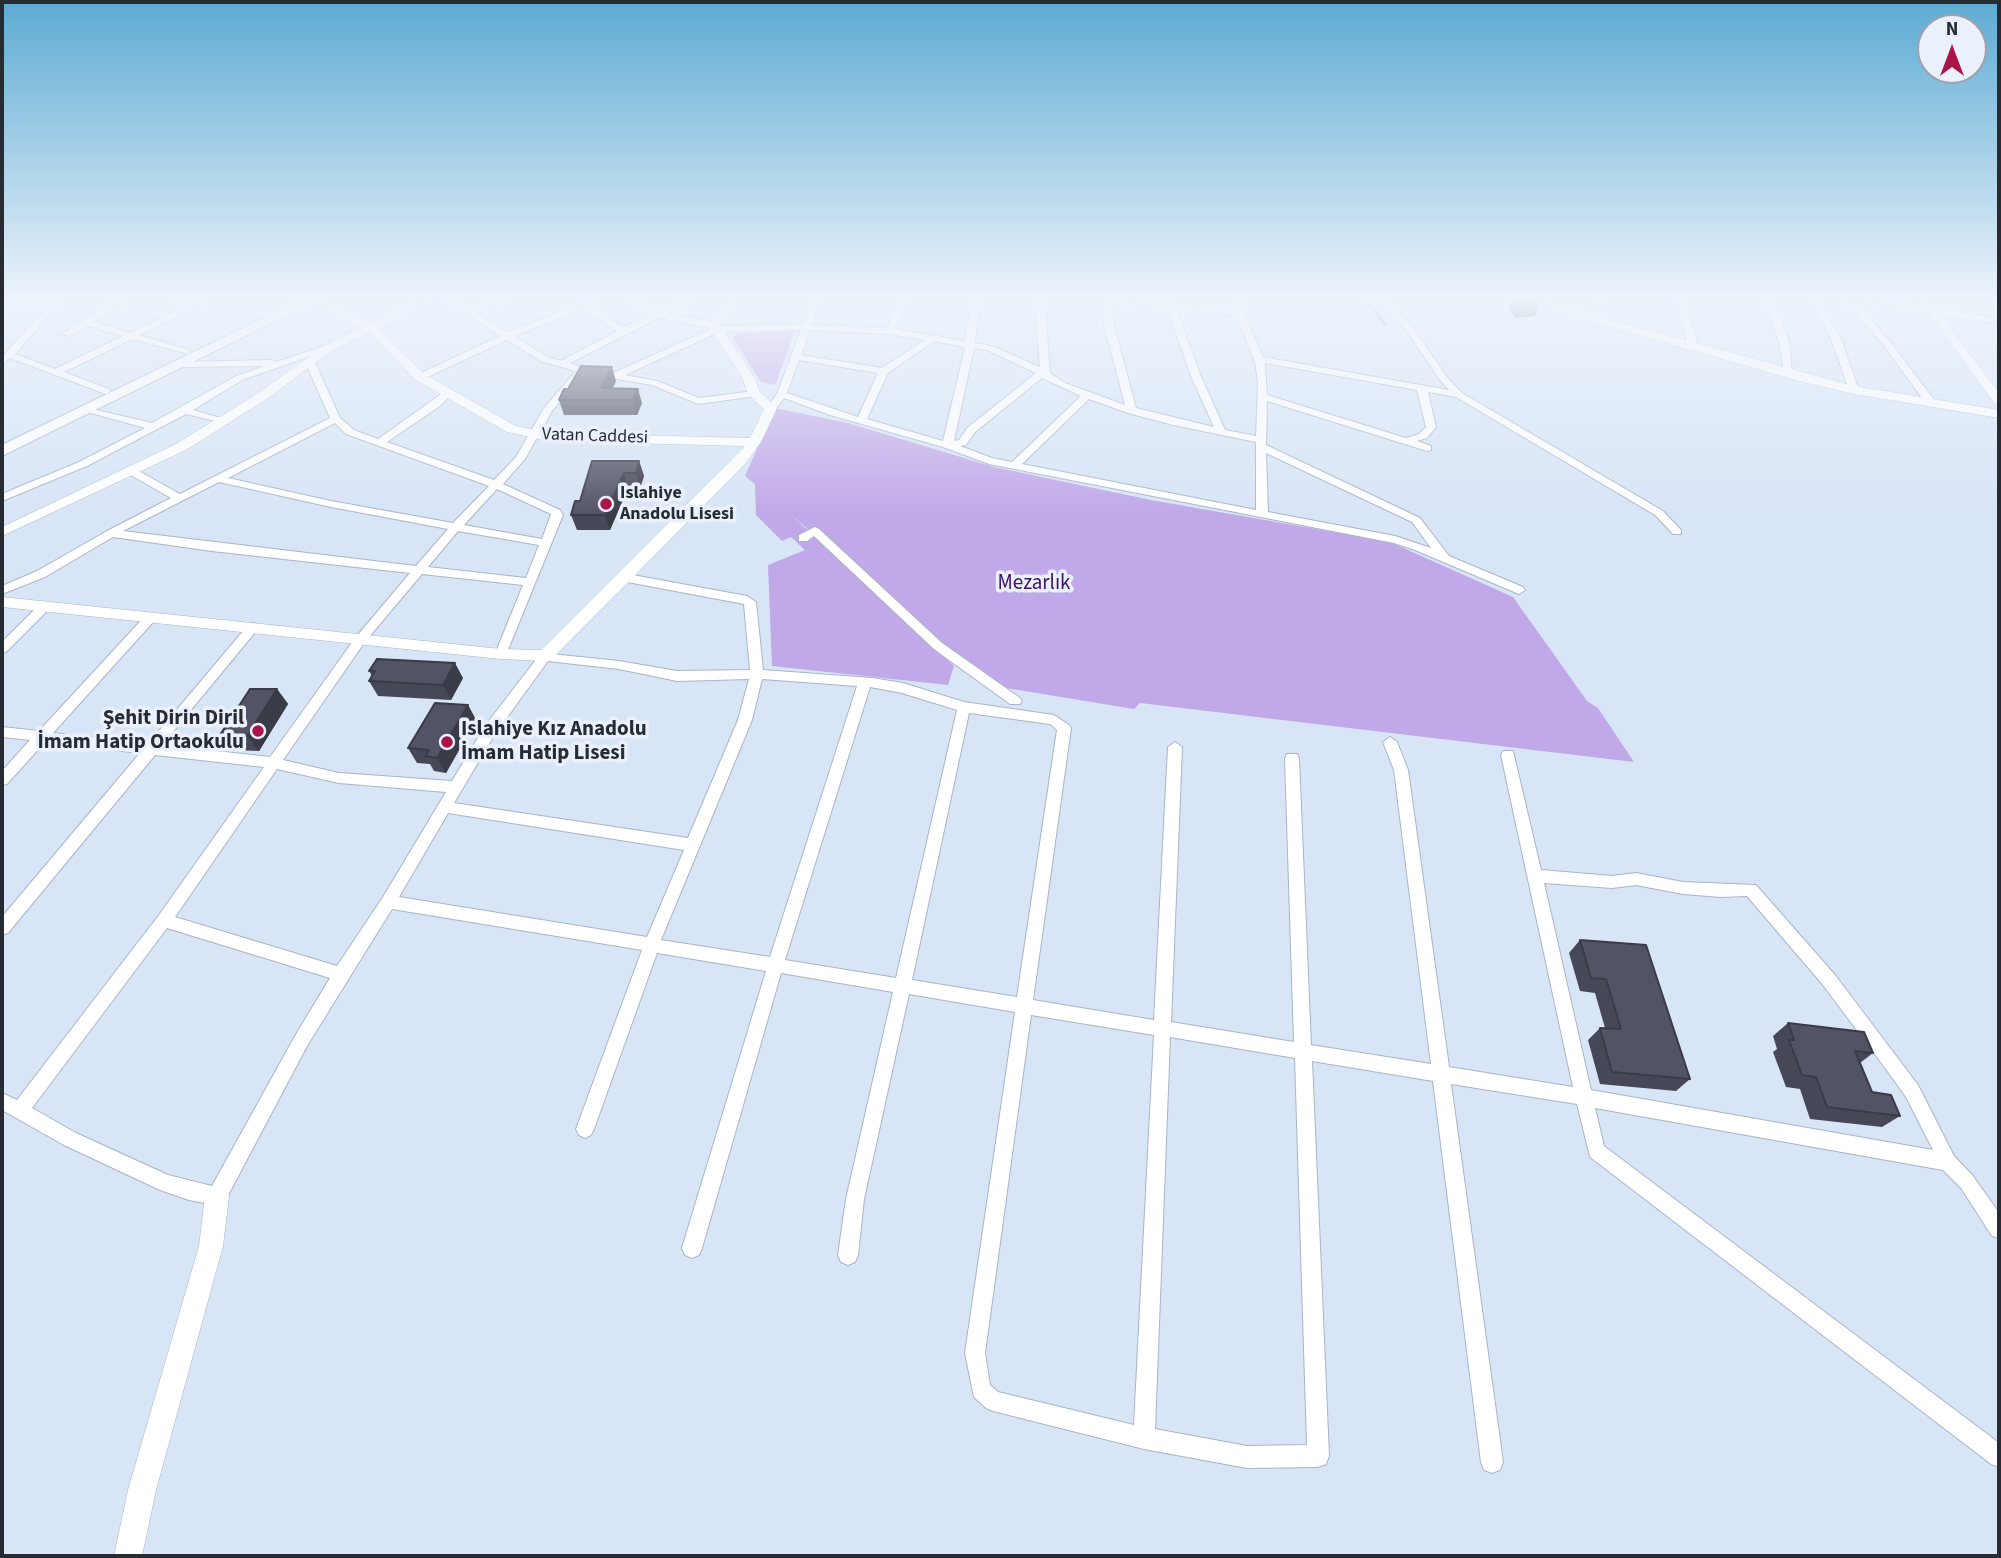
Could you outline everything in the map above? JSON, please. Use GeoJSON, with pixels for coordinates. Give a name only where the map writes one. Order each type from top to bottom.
{"type":"FeatureCollection","features":[{"type":"Feature","properties":{"kind":"main road"},"geometry":{"type":"LineString","coordinates":[[2,442],[153,371]]}},
{"type":"Feature","properties":{"kind":"main road"},"geometry":{"type":"LineString","coordinates":[[2,451],[159,371]]}},
{"type":"Feature","properties":{"kind":"street"},"geometry":{"type":"LineString","coordinates":[[46,371],[106,391]]}},
{"type":"Feature","properties":{"kind":"street"},"geometry":{"type":"LineString","coordinates":[[54,373],[59,371]]}},
{"type":"Feature","properties":{"kind":"street"},"geometry":{"type":"LineString","coordinates":[[2,498],[63,474],[239,378],[259,371]]}},
{"type":"Feature","properties":{"kind":"street"},"geometry":{"type":"LineString","coordinates":[[2,532],[181,447],[223,422],[297,371]]}},
{"type":"Feature","properties":{"kind":"street"},"geometry":{"type":"LineString","coordinates":[[314,371],[336,419],[350,432],[497,485],[549,506],[556,512],[501,654]]}},
{"type":"Feature","properties":{"kind":"street","name":"Vatan Caddesi"},"geometry":{"type":"LineString","coordinates":[[414,371],[447,394],[512,429],[534,435],[755,442]]}},
{"type":"Feature","properties":{"kind":"street"},"geometry":{"type":"LineString","coordinates":[[420,377],[433,371]]}},
{"type":"Feature","properties":{"kind":"street"},"geometry":{"type":"LineString","coordinates":[[19,1112],[164,920],[360,640],[455,527],[520,459],[548,410],[581,371]]}},
{"type":"Feature","properties":{"kind":"street"},"geometry":{"type":"LineString","coordinates":[[586,371],[653,383],[698,401],[754,394]]}},
{"type":"Feature","properties":{"kind":"street"},"geometry":{"type":"LineString","coordinates":[[615,376],[626,371]]}},
{"type":"Feature","properties":{"kind":"street"},"geometry":{"type":"LineString","coordinates":[[744,371],[754,394],[771,408]]}},
{"type":"Feature","properties":{"kind":"street"},"geometry":{"type":"LineString","coordinates":[[128,1556],[142,1490],[211,1246],[218,1196],[301,1041],[388,902],[454,787],[514,695],[545,656],[740,461],[755,442],[771,408],[782,394],[790,371]]}},
{"type":"Feature","properties":{"kind":"street"},"geometry":{"type":"LineString","coordinates":[[861,421],[884,371]]}},
{"type":"Feature","properties":{"kind":"street"},"geometry":{"type":"LineString","coordinates":[[947,445],[964,371]]}},
{"type":"Feature","properties":{"kind":"street"},"geometry":{"type":"LineString","coordinates":[[1037,371],[1087,395],[1132,411],[1261,443],[1416,520],[1424,526],[1446,559]]}},
{"type":"Feature","properties":{"kind":"street"},"geometry":{"type":"LineString","coordinates":[[1121,371],[1132,411]]}},
{"type":"Feature","properties":{"kind":"street"},"geometry":{"type":"LineString","coordinates":[[1196,371],[1221,432]]}},
{"type":"Feature","properties":{"kind":"street"},"geometry":{"type":"LineString","coordinates":[[1262,371],[1264,382],[1262,513]]}},
{"type":"Feature","properties":{"kind":"street"},"geometry":{"type":"LineString","coordinates":[[1333,371],[1459,395]]}},
{"type":"Feature","properties":{"kind":"street"},"geometry":{"type":"LineString","coordinates":[[1438,371],[1459,395],[1659,513],[1677,532]]}},
{"type":"Feature","properties":{"kind":"street"},"geometry":{"type":"LineString","coordinates":[[1778,371],[1854,390],[1999,414]]}},
{"type":"Feature","properties":{"kind":"street"},"geometry":{"type":"LineString","coordinates":[[1847,371],[1854,390]]}},
{"type":"Feature","properties":{"kind":"street"},"geometry":{"type":"LineString","coordinates":[[1907,371],[1931,404]]}},
{"type":"Feature","properties":{"kind":"street"},"geometry":{"type":"LineString","coordinates":[[1977,371],[1999,401]]}},
{"type":"Feature","properties":{"kind":"street"},"geometry":{"type":"LineString","coordinates":[[947,445],[962,443],[971,430],[1043,374]]}},
{"type":"Feature","properties":{"kind":"street"},"geometry":{"type":"LineString","coordinates":[[1405,442],[1423,436],[1431,427],[1422,389]]}},
{"type":"Feature","properties":{"kind":"street"},"geometry":{"type":"LineString","coordinates":[[380,442],[447,394]]}},
{"type":"Feature","properties":{"kind":"street"},"geometry":{"type":"LineString","coordinates":[[782,394],[861,421],[947,445],[989,461],[1395,540],[1519,590]]}},
{"type":"Feature","properties":{"kind":"street"},"geometry":{"type":"LineString","coordinates":[[1014,466],[1087,395]]}},
{"type":"Feature","properties":{"kind":"street"},"geometry":{"type":"LineString","coordinates":[[1262,396],[1427,448]]}},
{"type":"Feature","properties":{"kind":"street"},"geometry":{"type":"LineString","coordinates":[[88,409],[154,426]]}},
{"type":"Feature","properties":{"kind":"street"},"geometry":{"type":"LineString","coordinates":[[184,410],[223,422]]}},
{"type":"Feature","properties":{"kind":"street"},"geometry":{"type":"LineString","coordinates":[[2,590],[41,574],[111,533],[336,419]]}},
{"type":"Feature","properties":{"kind":"street"},"geometry":{"type":"LineString","coordinates":[[131,471],[181,499]]}},
{"type":"Feature","properties":{"kind":"street"},"geometry":{"type":"LineString","coordinates":[[219,480],[546,543]]}},
{"type":"Feature","properties":{"kind":"street"},"geometry":{"type":"LineString","coordinates":[[803,538],[815,531],[938,646],[1015,701]]}},
{"type":"Feature","properties":{"kind":"street"},"geometry":{"type":"LineString","coordinates":[[111,533],[212,547],[530,582]]}},
{"type":"Feature","properties":{"kind":"street"},"geometry":{"type":"LineString","coordinates":[[585,1129],[651,946],[745,720],[757,674],[747,600],[622,577]]}},
{"type":"Feature","properties":{"kind":"street"},"geometry":{"type":"LineString","coordinates":[[2,602],[253,626],[360,640],[545,656],[620,665],[677,676],[757,674],[865,683],[903,688],[964,707],[1054,720],[1064,728],[975,1353],[981,1390],[993,1401],[1144,1438],[1247,1457],[1318,1456],[1292,758]]}},
{"type":"Feature","properties":{"kind":"street"},"geometry":{"type":"LineString","coordinates":[[2,649],[45,606]]}},
{"type":"Feature","properties":{"kind":"street"},"geometry":{"type":"LineString","coordinates":[[2,780],[151,617]]}},
{"type":"Feature","properties":{"kind":"street"},"geometry":{"type":"LineString","coordinates":[[2,928],[253,626]]}},
{"type":"Feature","properties":{"kind":"street"},"geometry":{"type":"LineString","coordinates":[[692,1248],[775,967],[865,683]]}},
{"type":"Feature","properties":{"kind":"street"},"geometry":{"type":"LineString","coordinates":[[848,1255],[855,1199],[964,707]]}},
{"type":"Feature","properties":{"kind":"street"},"geometry":{"type":"LineString","coordinates":[[2,732],[155,747],[274,763],[339,778],[454,787]]}},
{"type":"Feature","properties":{"kind":"street"},"geometry":{"type":"LineString","coordinates":[[1390,742],[1401,770],[1492,1462]]}},
{"type":"Feature","properties":{"kind":"street"},"geometry":{"type":"LineString","coordinates":[[1144,1438],[1175,747]]}},
{"type":"Feature","properties":{"kind":"street"},"geometry":{"type":"LineString","coordinates":[[1508,755],[1596,1152],[1999,1456]]}},
{"type":"Feature","properties":{"kind":"street"},"geometry":{"type":"LineString","coordinates":[[443,807],[693,845]]}},
{"type":"Feature","properties":{"kind":"street"},"geometry":{"type":"LineString","coordinates":[[1535,876],[1612,881],[1636,879],[1683,888],[1721,891],[1752,889],[1829,980],[1889,1059],[1912,1091],[1948,1162],[1967,1182],[1999,1228]]}},
{"type":"Feature","properties":{"kind":"street"},"geometry":{"type":"LineString","coordinates":[[388,902],[1583,1097],[1948,1162]]}},
{"type":"Feature","properties":{"kind":"street"},"geometry":{"type":"LineString","coordinates":[[164,920],[341,974]]}},
{"type":"Feature","properties":{"kind":"street"},"geometry":{"type":"LineString","coordinates":[[2,1101],[70,1139],[166,1184],[218,1196]]}},
{"type":"Feature","properties":{"kind":"green space"},"geometry":{"type":"Polygon","coordinates":[[[754,371],[780,371],[776,383],[772,385],[760,381],[754,371]]]}},
{"type":"Feature","properties":{"kind":"green space","name":"Mezarlık"},"geometry":{"type":"Polygon","coordinates":[[[775,408],[848,423],[994,467],[1151,500],[1390,542],[1513,597],[1587,701],[1598,708],[1634,762],[1140,703],[1134,709],[988,685],[789,513],[954,666],[948,685],[772,666],[768,565],[805,550],[791,537],[782,541],[756,515],[755,484],[745,476],[775,408]]]}},
{"type":"Feature","properties":{"kind":"building"},"geometry":{"type":"Polygon","coordinates":[[[578,371],[610,371],[601,388],[638,389],[633,400],[559,400],[564,389],[568,389],[578,371]]]}},
{"type":"Feature","properties":{"kind":"building"},"geometry":{"type":"Polygon","coordinates":[[[592,461],[639,461],[636,473],[624,473],[605,515],[571,515],[575,501],[580,501],[592,461]]]}},
{"type":"Feature","properties":{"kind":"building"},"geometry":{"type":"Polygon","coordinates":[[[377,659],[455,663],[443,685],[369,681],[375,671],[369,671],[377,659]]]}},
{"type":"Feature","properties":{"kind":"building"},"geometry":{"type":"Polygon","coordinates":[[[250,689],[277,689],[247,736],[220,735],[250,689]]]}},
{"type":"Feature","properties":{"kind":"building"},"geometry":{"type":"Polygon","coordinates":[[[435,703],[468,705],[437,758],[425,756],[429,750],[408,748],[435,703]]]}},
{"type":"Feature","properties":{"kind":"building"},"geometry":{"type":"Polygon","coordinates":[[[1580,940],[1646,945],[1690,1079],[1612,1072],[1600,1028],[1621,1029],[1606,979],[1591,978],[1580,940]]]}},
{"type":"Feature","properties":{"kind":"building"},"geometry":{"type":"Polygon","coordinates":[[[1788,1023],[1864,1032],[1873,1053],[1855,1051],[1872,1092],[1891,1095],[1900,1116],[1827,1107],[1816,1077],[1802,1075],[1789,1040],[1794,1040],[1788,1023]]]}},
{"type":"Feature","properties":{"kind":"place","name":"Islahiye Anadolu Lisesi"},"geometry":{"type":"Point","coordinates":[606,504]}},
{"type":"Feature","properties":{"kind":"place","name":"Şehit Dirin Diril İmam Hatip Ortaokulu"},"geometry":{"type":"Point","coordinates":[258,731]}},
{"type":"Feature","properties":{"kind":"place","name":"Islahiye Kız Anadolu İmam Hatip Lisesi"},"geometry":{"type":"Point","coordinates":[447,742]}}]}
